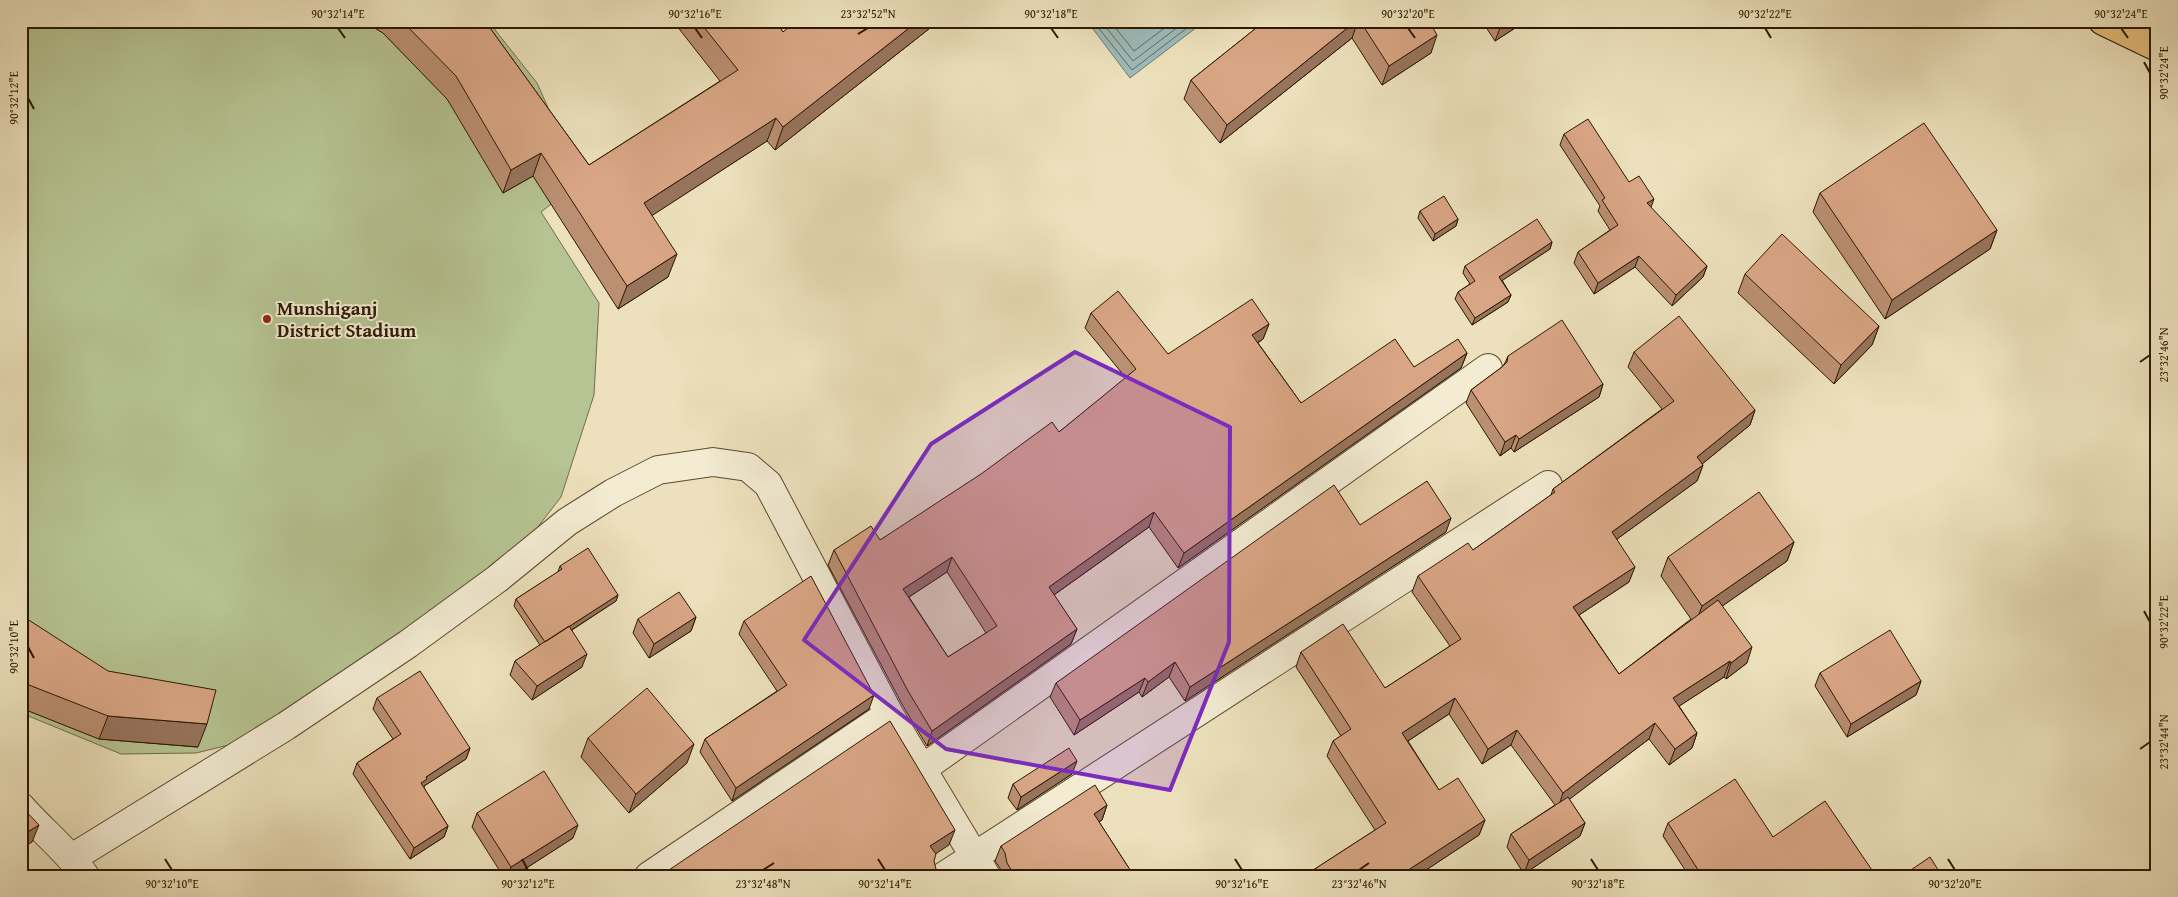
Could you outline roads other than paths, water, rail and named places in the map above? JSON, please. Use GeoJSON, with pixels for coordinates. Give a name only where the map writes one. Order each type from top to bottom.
{"type":"FeatureCollection","features":[{"type":"Feature","properties":{"kind":"main road"},"geometry":{"type":"LineString","coordinates":[[2103,21],[2157,47]]}},
{"type":"Feature","properties":{"kind":"street"},"geometry":{"type":"LineString","coordinates":[[922,769],[1488,368]]}},
{"type":"Feature","properties":{"kind":"street"},"geometry":{"type":"LineString","coordinates":[[21,807],[79,867],[408,644],[498,579],[567,522],[613,493],[658,470],[713,462],[748,467],[768,484],[889,714],[980,866]]}},
{"type":"Feature","properties":{"kind":"street"},"geometry":{"type":"LineString","coordinates":[[944,876],[980,866],[1548,485]]}},
{"type":"Feature","properties":{"kind":"street"},"geometry":{"type":"LineString","coordinates":[[649,876],[889,714]]}},
{"type":"Feature","properties":{"kind":"water"},"geometry":{"type":"Polygon","coordinates":[[[1087,21],[1205,21],[1130,78],[1087,21]]]}},
{"type":"Feature","properties":{"kind":"place","name":"Munshiganj District Stadium"},"geometry":{"type":"Point","coordinates":[267,319]}}]}
